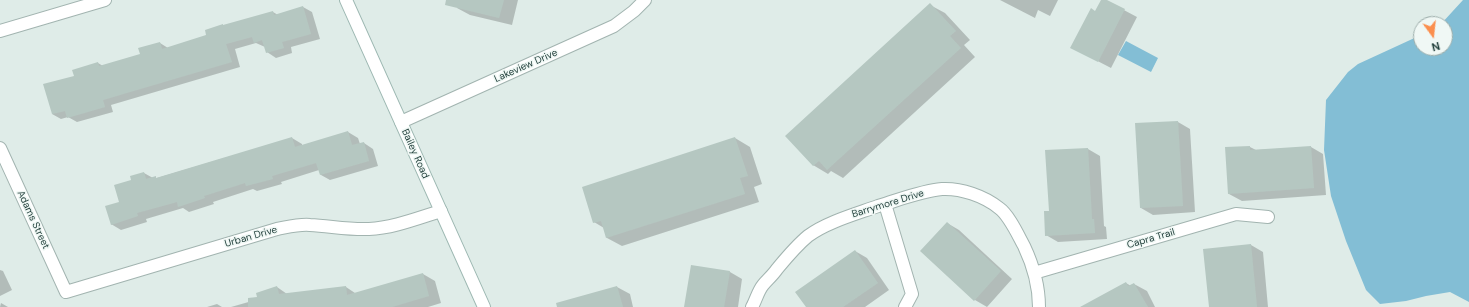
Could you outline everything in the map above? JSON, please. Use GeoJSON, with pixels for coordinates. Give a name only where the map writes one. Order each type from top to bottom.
{"type":"FeatureCollection","features":[{"type":"Feature","properties":{"kind":"street"},"geometry":{"type":"LineString","coordinates":[[0,31],[105,0]]}},
{"type":"Feature","properties":{"kind":"street","name":"Bailey Road"},"geometry":{"type":"LineString","coordinates":[[346,0],[484,307]]}},
{"type":"Feature","properties":{"kind":"street","name":"Lakeview Drive"},"geometry":{"type":"LineString","coordinates":[[401,122],[614,26],[634,11],[645,0]]}},
{"type":"Feature","properties":{"kind":"street","name":"Adams Street"},"geometry":{"type":"LineString","coordinates":[[0,148],[66,292]]}},
{"type":"Feature","properties":{"kind":"street","name":"Barrymore Drive"},"geometry":{"type":"LineString","coordinates":[[752,307],[762,286],[790,252],[809,235],[833,223],[885,204],[920,193],[942,189],[953,189],[967,192],[1000,208],[1019,236],[1034,273],[1039,295],[1039,307]]}},
{"type":"Feature","properties":{"kind":"street"},"geometry":{"type":"LineString","coordinates":[[885,204],[912,294],[905,307]]}},
{"type":"Feature","properties":{"kind":"street","name":"Urban Drive"},"geometry":{"type":"LineString","coordinates":[[66,292],[277,229],[310,225],[348,229],[370,229],[390,226],[441,211]]}},
{"type":"Feature","properties":{"kind":"street","name":"Capra Trail"},"geometry":{"type":"LineString","coordinates":[[1034,273],[1236,214],[1268,217]]}},
{"type":"Feature","properties":{"kind":"water"},"geometry":{"type":"Polygon","coordinates":[[[1463,0],[1469,0],[1469,302],[1450,292],[1406,301],[1380,304],[1366,290],[1346,241],[1331,196],[1324,150],[1326,100],[1348,72],[1358,64],[1413,39],[1413,56],[1453,56],[1453,16],[1448,16],[1463,0]]]}},
{"type":"Feature","properties":{"kind":"water"},"geometry":{"type":"Polygon","coordinates":[[[1126,41],[1158,58],[1151,72],[1118,55],[1126,41]]]}},
{"type":"Feature","properties":{"kind":"building"},"geometry":{"type":"Polygon","coordinates":[[[446,0],[504,0],[499,18],[445,5],[446,0]]]}},
{"type":"Feature","properties":{"kind":"building"},"geometry":{"type":"Polygon","coordinates":[[[1101,0],[1107,0],[1125,9],[1098,62],[1070,48],[1091,8],[1095,11],[1101,0]]]}},
{"type":"Feature","properties":{"kind":"building"},"geometry":{"type":"Polygon","coordinates":[[[930,3],[956,31],[950,36],[961,48],[827,170],[819,161],[813,166],[785,136],[930,3]]]}},
{"type":"Feature","properties":{"kind":"building"},"geometry":{"type":"Polygon","coordinates":[[[303,6],[311,34],[282,42],[284,48],[266,53],[262,40],[254,43],[252,37],[226,44],[232,62],[103,100],[105,107],[67,118],[65,111],[52,114],[43,84],[74,76],[72,70],[98,62],[99,66],[140,54],[138,48],[160,42],[162,49],[206,35],[205,30],[223,24],[273,11],[274,15],[303,6]]]}},
{"type":"Feature","properties":{"kind":"building"},"geometry":{"type":"Polygon","coordinates":[[[1178,121],[1183,206],[1140,208],[1135,123],[1178,121]]]}},
{"type":"Feature","properties":{"kind":"building"},"geometry":{"type":"Polygon","coordinates":[[[348,131],[352,145],[364,142],[369,161],[320,175],[316,163],[272,176],[273,179],[246,186],[245,183],[204,196],[205,198],[178,207],[177,202],[137,213],[138,216],[111,225],[105,206],[119,202],[114,185],[131,180],[130,176],[144,172],[146,179],[156,176],[156,178],[292,137],[295,147],[348,131]]]}},
{"type":"Feature","properties":{"kind":"building"},"geometry":{"type":"Polygon","coordinates":[[[735,137],[748,176],[740,178],[745,194],[606,238],[601,221],[593,223],[582,187],[735,137]]]}},
{"type":"Feature","properties":{"kind":"building"},"geometry":{"type":"Polygon","coordinates":[[[1250,146],[1250,150],[1311,146],[1314,188],[1228,194],[1225,147],[1250,146]]]}},
{"type":"Feature","properties":{"kind":"building"},"geometry":{"type":"Polygon","coordinates":[[[1088,148],[1092,219],[1094,219],[1095,233],[1045,236],[1044,211],[1049,211],[1045,150],[1088,148]]]}},
{"type":"Feature","properties":{"kind":"building"},"geometry":{"type":"Polygon","coordinates":[[[947,222],[1001,271],[974,301],[920,251],[947,222]]]}},
{"type":"Feature","properties":{"kind":"building"},"geometry":{"type":"Polygon","coordinates":[[[1251,244],[1257,307],[1209,307],[1203,249],[1251,244]]]}},
{"type":"Feature","properties":{"kind":"building"},"geometry":{"type":"Polygon","coordinates":[[[855,250],[878,283],[843,307],[806,307],[795,292],[855,250]]]}},
{"type":"Feature","properties":{"kind":"building"},"geometry":{"type":"Polygon","coordinates":[[[691,265],[730,271],[724,307],[684,307],[691,265]]]}},
{"type":"Feature","properties":{"kind":"building"},"geometry":{"type":"Polygon","coordinates":[[[423,273],[429,296],[392,307],[248,307],[248,298],[257,297],[256,293],[277,286],[279,294],[346,286],[347,295],[423,273]]]}},
{"type":"Feature","properties":{"kind":"building"},"geometry":{"type":"Polygon","coordinates":[[[1126,282],[1128,286],[1134,283],[1148,307],[1080,307],[1126,282]]]}},
{"type":"Feature","properties":{"kind":"building"},"geometry":{"type":"Polygon","coordinates":[[[617,286],[623,307],[557,307],[556,303],[617,286]]]}}]}
